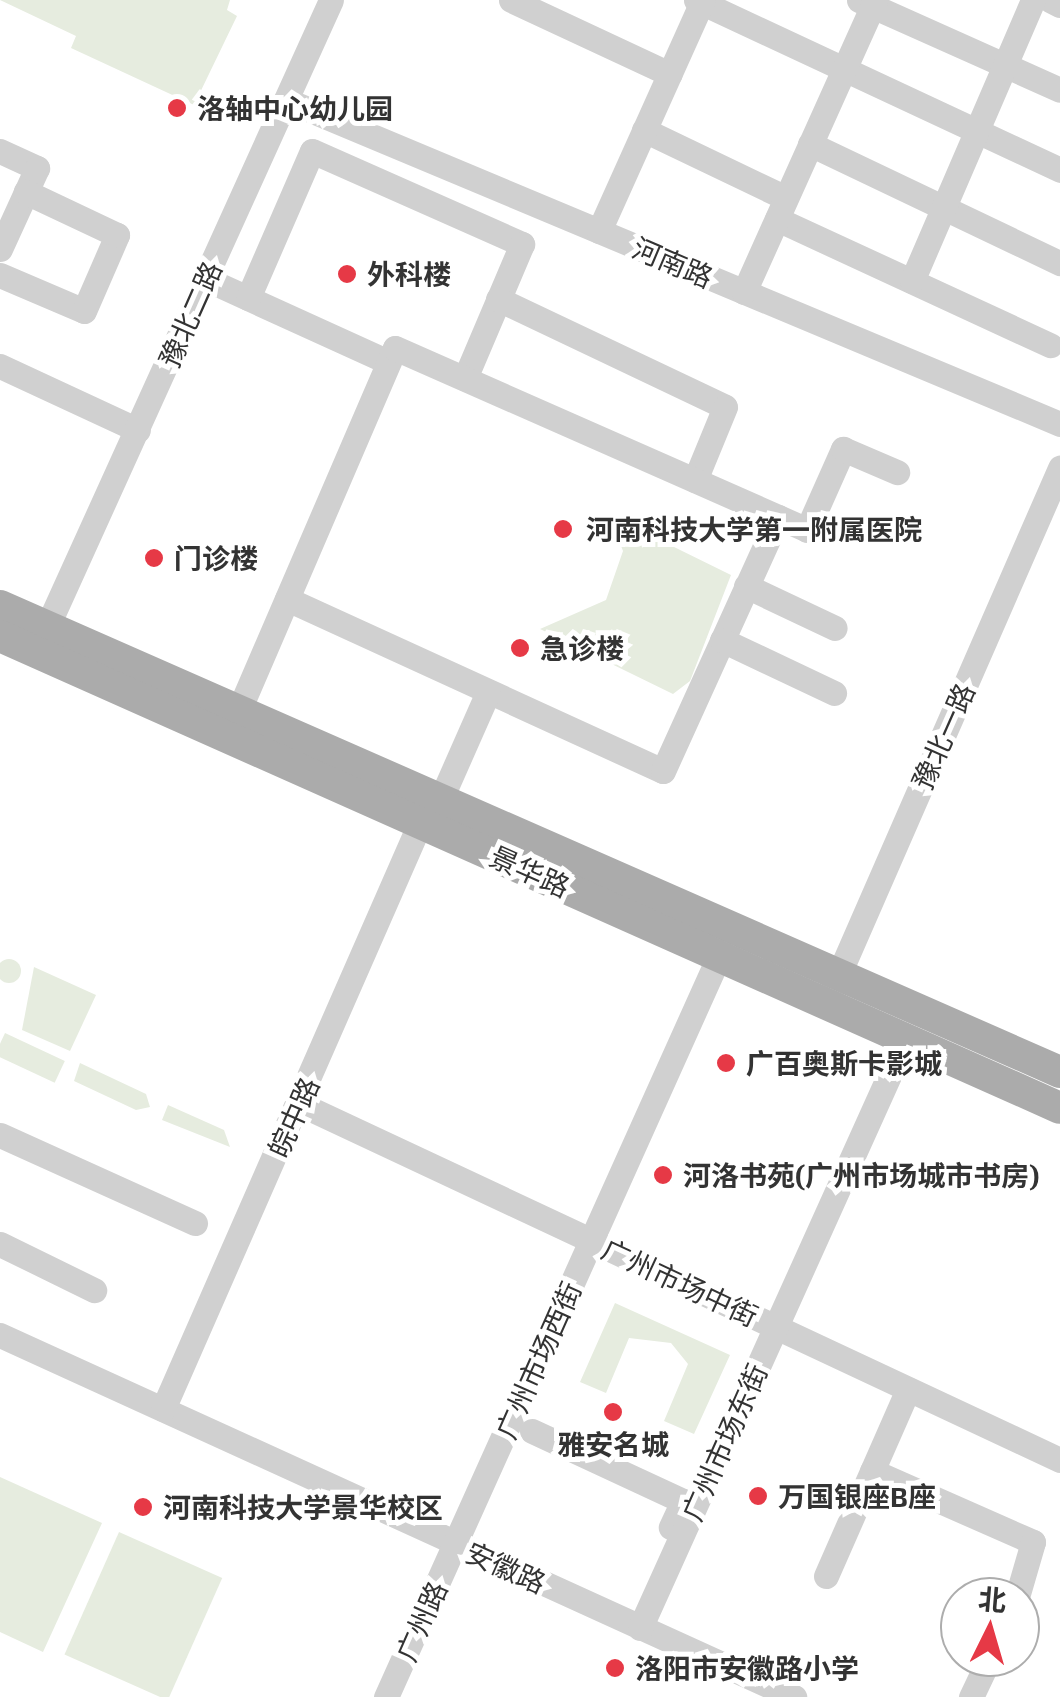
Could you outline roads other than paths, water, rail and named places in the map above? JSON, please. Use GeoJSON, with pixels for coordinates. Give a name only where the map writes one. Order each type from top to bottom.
{"type":"FeatureCollection","features":[{"type":"Feature","properties":{"kind":"main road","name":"景华路"},"geometry":{"type":"LineString","coordinates":[[0,606],[240,710],[430,812],[719,956],[832,990],[1060,1072]]}},
{"type":"Feature","properties":{"kind":"main road","name":"景华路"},"geometry":{"type":"LineString","coordinates":[[0,636],[430,812],[832,990],[906,1038],[1060,1108]]}},
{"type":"Feature","properties":{"kind":"street","name":"豫北二路"},"geometry":{"type":"LineString","coordinates":[[48,627],[331,0]]}},
{"type":"Feature","properties":{"kind":"street"},"geometry":{"type":"LineString","coordinates":[[511,0],[670,74]]}},
{"type":"Feature","properties":{"kind":"street"},"geometry":{"type":"LineString","coordinates":[[912,281],[1033,0]]}},
{"type":"Feature","properties":{"kind":"street"},"geometry":{"type":"LineString","coordinates":[[1050,0],[1060,5]]}},
{"type":"Feature","properties":{"kind":"street"},"geometry":{"type":"LineString","coordinates":[[599,231],[700,1],[1060,170]]}},
{"type":"Feature","properties":{"kind":"street"},"geometry":{"type":"LineString","coordinates":[[744,292],[844,69],[868,2],[1060,90]]}},
{"type":"Feature","properties":{"kind":"street","name":"河南路"},"geometry":{"type":"LineString","coordinates":[[286,100],[1060,424]]}},
{"type":"Feature","properties":{"kind":"street"},"geometry":{"type":"LineString","coordinates":[[644,130],[912,281],[1050,344]]}},
{"type":"Feature","properties":{"kind":"street"},"geometry":{"type":"LineString","coordinates":[[810,144],[1060,263]]}},
{"type":"Feature","properties":{"kind":"street"},"geometry":{"type":"LineString","coordinates":[[248,298],[312,150],[522,244],[464,378]]}},
{"type":"Feature","properties":{"kind":"street"},"geometry":{"type":"LineString","coordinates":[[0,151],[37,168],[0,249]]}},
{"type":"Feature","properties":{"kind":"street"},"geometry":{"type":"LineString","coordinates":[[0,275],[84,311],[117,235],[26,192]]}},
{"type":"Feature","properties":{"kind":"street"},"geometry":{"type":"LineString","coordinates":[[206,278],[388,362]]}},
{"type":"Feature","properties":{"kind":"street"},"geometry":{"type":"LineString","coordinates":[[498,299],[725,407],[695,480]]}},
{"type":"Feature","properties":{"kind":"street"},"geometry":{"type":"LineString","coordinates":[[240,710],[394,348],[807,530],[843,449],[897,472]]}},
{"type":"Feature","properties":{"kind":"street"},"geometry":{"type":"LineString","coordinates":[[0,366],[138,430]]}},
{"type":"Feature","properties":{"kind":"street","name":"豫北一路"},"geometry":{"type":"LineString","coordinates":[[832,990],[1060,468]]}},
{"type":"Feature","properties":{"kind":"street"},"geometry":{"type":"LineString","coordinates":[[287,599],[663,771],[778,517]]}},
{"type":"Feature","properties":{"kind":"street"},"geometry":{"type":"LineString","coordinates":[[746,586],[834,628]]}},
{"type":"Feature","properties":{"kind":"street"},"geometry":{"type":"LineString","coordinates":[[722,640],[834,693]]}},
{"type":"Feature","properties":{"kind":"street","name":"皖中路"},"geometry":{"type":"LineString","coordinates":[[162,1409],[430,812],[488,692]]}},
{"type":"Feature","properties":{"kind":"street","name":"广州市场西街"},"geometry":{"type":"LineString","coordinates":[[455,1544],[719,956]]}},
{"type":"Feature","properties":{"kind":"street","name":"广州市场东街"},"geometry":{"type":"LineString","coordinates":[[635,1625],[776,1327],[906,1038]]}},
{"type":"Feature","properties":{"kind":"street","name":"广州市场中街"},"geometry":{"type":"LineString","coordinates":[[300,1104],[1060,1460]]}},
{"type":"Feature","properties":{"kind":"street"},"geometry":{"type":"LineString","coordinates":[[0,1135],[195,1223]]}},
{"type":"Feature","properties":{"kind":"street"},"geometry":{"type":"LineString","coordinates":[[0,1244],[94,1290]]}},
{"type":"Feature","properties":{"kind":"street","name":"安徽路"},"geometry":{"type":"LineString","coordinates":[[0,1336],[794,1697]]}},
{"type":"Feature","properties":{"kind":"street"},"geometry":{"type":"LineString","coordinates":[[826,1576],[908,1389]]}},
{"type":"Feature","properties":{"kind":"street"},"geometry":{"type":"LineString","coordinates":[[532,1430],[683,1500],[635,1625]]}},
{"type":"Feature","properties":{"kind":"street"},"geometry":{"type":"LineString","coordinates":[[872,1471],[1034,1542],[1024,1577]]}},
{"type":"Feature","properties":{"kind":"street","name":"广州路"},"geometry":{"type":"LineString","coordinates":[[386,1697],[455,1544]]}},
{"type":"Feature","properties":{"kind":"place","name":"洛轴中心幼儿园"},"geometry":{"type":"Point","coordinates":[177,108]}},
{"type":"Feature","properties":{"kind":"place","name":"外科楼"},"geometry":{"type":"Point","coordinates":[347,274]}},
{"type":"Feature","properties":{"kind":"place","name":"河南科技大学第一附属医院"},"geometry":{"type":"Point","coordinates":[563,529]}},
{"type":"Feature","properties":{"kind":"place","name":"门诊楼"},"geometry":{"type":"Point","coordinates":[154,558]}},
{"type":"Feature","properties":{"kind":"place","name":"急诊楼"},"geometry":{"type":"Point","coordinates":[520,648]}},
{"type":"Feature","properties":{"kind":"place","name":"广百奥斯卡影城"},"geometry":{"type":"Point","coordinates":[726,1063]}},
{"type":"Feature","properties":{"kind":"place","name":"河洛书苑(广州市场城市书房)"},"geometry":{"type":"Point","coordinates":[663,1175]}},
{"type":"Feature","properties":{"kind":"place","name":"雅安名城"},"geometry":{"type":"Point","coordinates":[613,1412]}},
{"type":"Feature","properties":{"kind":"place","name":"万国银座B座"},"geometry":{"type":"Point","coordinates":[758,1496]}},
{"type":"Feature","properties":{"kind":"place","name":"河南科技大学景华校区"},"geometry":{"type":"Point","coordinates":[143,1507]}},
{"type":"Feature","properties":{"kind":"place","name":"洛阳市安徽路小学"},"geometry":{"type":"Point","coordinates":[615,1668]}}]}
